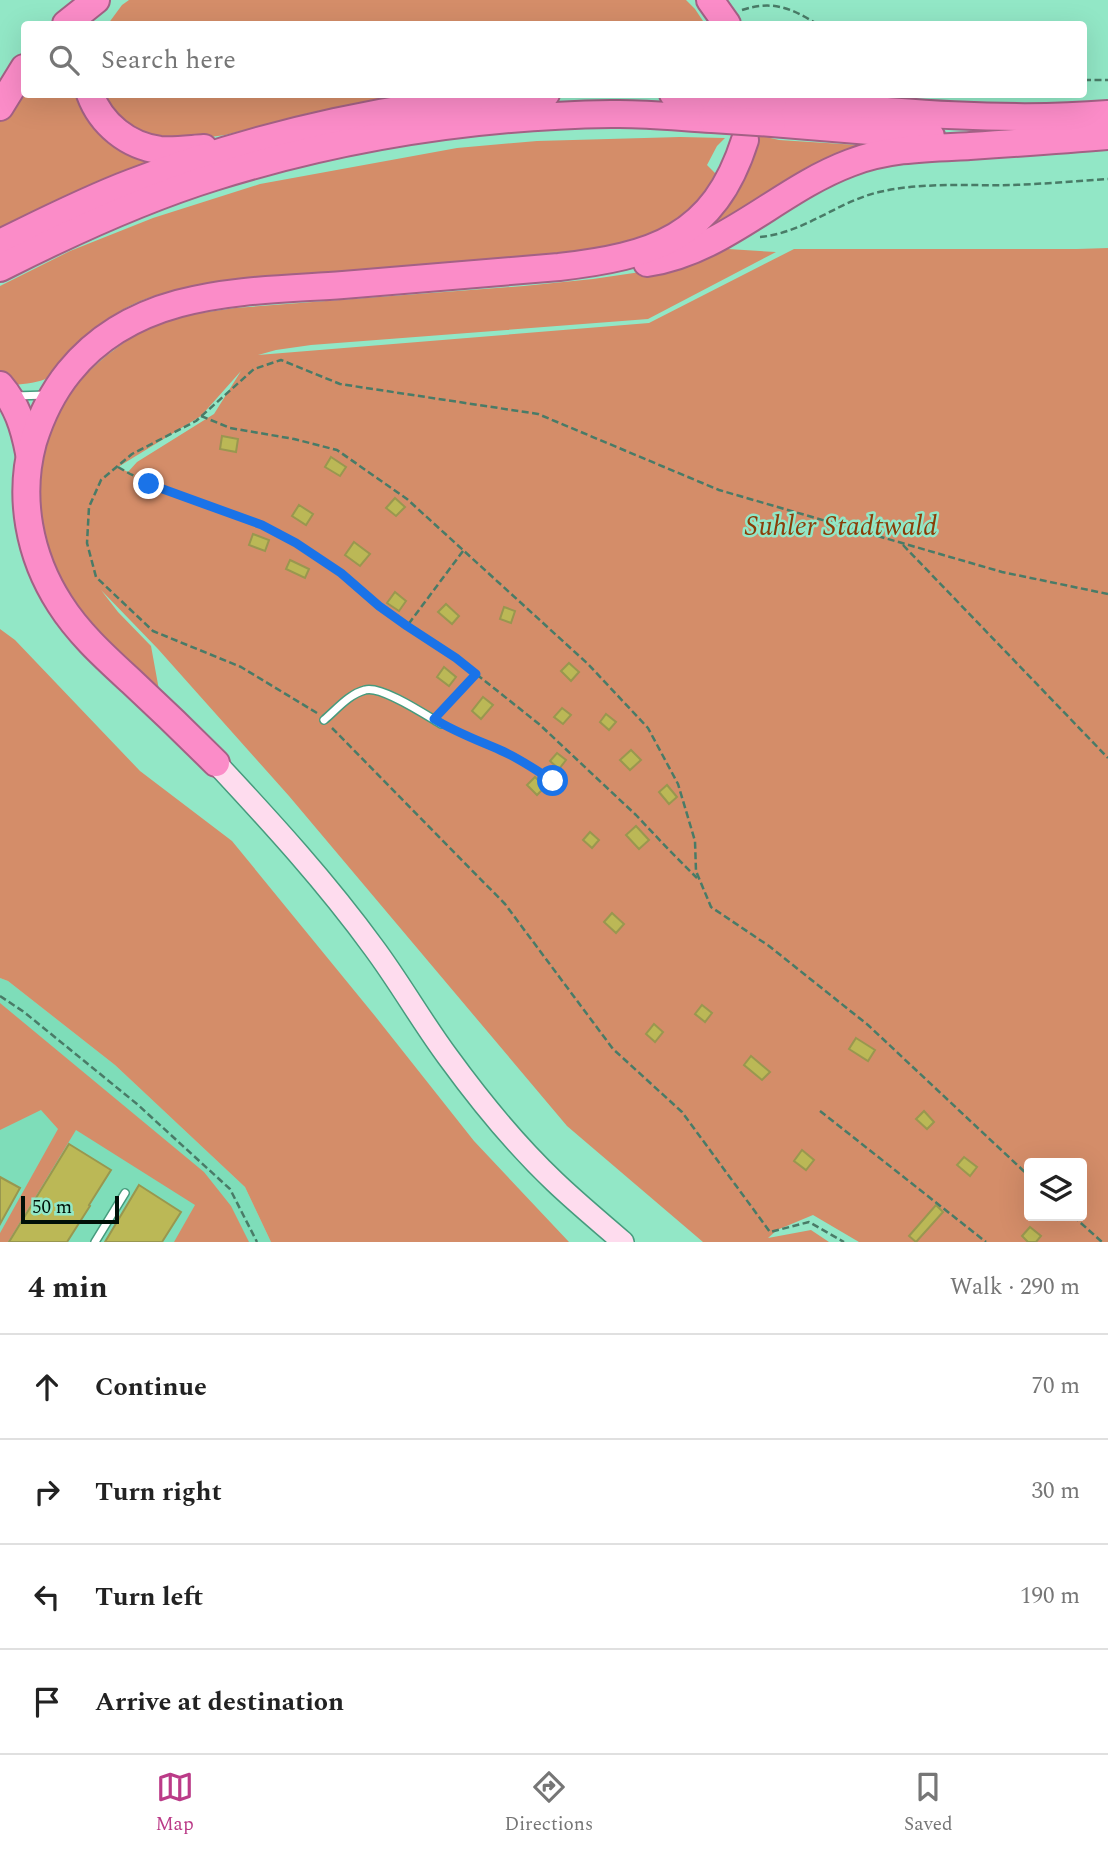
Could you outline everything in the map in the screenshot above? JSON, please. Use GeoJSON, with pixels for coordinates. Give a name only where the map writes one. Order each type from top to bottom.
{"type":"FeatureCollection","features":[{"type":"Feature","properties":{"kind":"highway"},"geometry":{"type":"LineString","coordinates":[[70,21],[96,0]]}},
{"type":"Feature","properties":{"kind":"highway"},"geometry":{"type":"LineString","coordinates":[[94,21],[111,0]]}},
{"type":"Feature","properties":{"kind":"highway"},"geometry":{"type":"LineString","coordinates":[[0,107],[21,73]]}},
{"type":"Feature","properties":{"kind":"highway"},"geometry":{"type":"LineString","coordinates":[[92,98],[110,126],[142,146],[172,150],[251,143]]}},
{"type":"Feature","properties":{"kind":"highway"},"geometry":{"type":"LineString","coordinates":[[0,243],[130,183],[251,143],[312,127],[389,112],[503,98]]}},
{"type":"Feature","properties":{"kind":"highway"},"geometry":{"type":"LineString","coordinates":[[684,98],[712,108]]}},
{"type":"Feature","properties":{"kind":"highway"},"geometry":{"type":"LineString","coordinates":[[0,268],[69,234],[212,177],[313,150],[463,123],[541,116],[712,108],[773,112],[974,139],[1071,140]]}},
{"type":"Feature","properties":{"kind":"highway"},"geometry":{"type":"LineString","coordinates":[[773,112],[887,111],[994,116],[1108,114]]}},
{"type":"Feature","properties":{"kind":"highway"},"geometry":{"type":"LineString","coordinates":[[216,763],[73,623],[55,596],[37,558],[26,498],[30,455],[40,422],[53,395],[74,365],[103,338],[139,316],[205,297],[658,261],[704,246],[811,181],[866,157],[923,148],[1108,136]]}},
{"type":"Feature","properties":{"kind":"highway"},"geometry":{"type":"LineString","coordinates":[[559,267],[638,254],[683,231],[704,214],[723,191],[745,140]]}},
{"type":"Feature","properties":{"kind":"highway"},"geometry":{"type":"LineString","coordinates":[[5,390],[21,420],[30,455]]}},
{"type":"Feature","properties":{"kind":"main road"},"geometry":{"type":"LineString","coordinates":[[216,763],[332,893],[374,948],[450,1059],[493,1114],[553,1181],[623,1242]]}},
{"type":"Feature","properties":{"kind":"lane"},"geometry":{"type":"LineString","coordinates":[[5,390],[53,395]]}},
{"type":"Feature","properties":{"kind":"lane"},"geometry":{"type":"LineString","coordinates":[[324,720],[347,699],[366,689],[385,692],[438,722]]}},
{"type":"Feature","properties":{"kind":"lane"},"geometry":{"type":"LineString","coordinates":[[95,1242],[125,1193]]}},
{"type":"Feature","properties":{"kind":"path"},"geometry":{"type":"LineString","coordinates":[[720,14],[769,4],[795,12],[812,21]]}},
{"type":"Feature","properties":{"kind":"path"},"geometry":{"type":"LineString","coordinates":[[1087,80],[1108,80]]}},
{"type":"Feature","properties":{"kind":"path"},"geometry":{"type":"LineString","coordinates":[[756,237],[777,235],[796,229],[842,205],[898,189],[1108,179]]}},
{"type":"Feature","properties":{"kind":"path"},"geometry":{"type":"LineString","coordinates":[[844,1242],[809,1222],[770,1232],[682,1112],[613,1048],[505,904],[318,714],[242,667],[153,631],[96,577],[88,543],[89,507],[101,480],[132,454],[196,421],[254,369],[281,360],[340,384],[538,414],[719,490],[1002,572],[1108,594]]}},
{"type":"Feature","properties":{"kind":"path"},"geometry":{"type":"LineString","coordinates":[[201,416],[230,428],[294,439],[337,450],[407,499],[588,664],[648,728],[678,784],[695,841],[696,871],[711,907],[769,946],[868,1025],[1024,1171]]}},
{"type":"Feature","properties":{"kind":"path"},"geometry":{"type":"LineString","coordinates":[[117,467],[165,491],[262,525],[296,543],[341,573],[379,606],[456,658],[540,724],[700,880]]}},
{"type":"Feature","properties":{"kind":"path"},"geometry":{"type":"LineString","coordinates":[[901,542],[1108,758]]}},
{"type":"Feature","properties":{"kind":"path"},"geometry":{"type":"LineString","coordinates":[[407,626],[463,551]]}},
{"type":"Feature","properties":{"kind":"path"},"geometry":{"type":"LineString","coordinates":[[476,674],[438,722],[476,741],[502,750],[553,781]]}},
{"type":"Feature","properties":{"kind":"path"},"geometry":{"type":"LineString","coordinates":[[0,996],[24,1012],[138,1104],[230,1189],[257,1242]]}},
{"type":"Feature","properties":{"kind":"path"},"geometry":{"type":"LineString","coordinates":[[820,1111],[986,1242]]}},
{"type":"Feature","properties":{"kind":"path"},"geometry":{"type":"LineString","coordinates":[[1079,1221],[1102,1242]]}},
{"type":"Feature","properties":{"kind":"shaded area"},"geometry":{"type":"Polygon","coordinates":[[[0,978],[8,981],[115,1065],[245,1187],[271,1242],[0,1242],[0,978]]]}},
{"type":"Feature","properties":{"kind":"green space"},"geometry":{"type":"Polygon","coordinates":[[[129,0],[686,0],[703,21],[110,21],[129,0]]]}},
{"type":"Feature","properties":{"kind":"green space"},"geometry":{"type":"Polygon","coordinates":[[[21,84],[21,98],[90,98],[165,157],[55,202],[0,230],[0,115],[21,84]]]}},
{"type":"Feature","properties":{"kind":"green space"},"geometry":{"type":"Polygon","coordinates":[[[106,98],[392,98],[309,113],[225,135],[175,142],[129,128],[112,111],[106,98]]]}},
{"type":"Feature","properties":{"kind":"green space"},"geometry":{"type":"Polygon","coordinates":[[[753,134],[779,140],[873,146],[708,230],[733,200],[743,183],[753,134]]]}},
{"type":"Feature","properties":{"kind":"green space"},"geometry":{"type":"Polygon","coordinates":[[[725,138],[717,146],[707,165],[717,175],[688,211],[668,227],[626,245],[555,255],[239,279],[191,287],[159,294],[114,315],[76,345],[52,374],[44,379],[15,385],[0,370],[0,286],[70,251],[153,218],[260,184],[457,148],[537,141],[725,138]]]}},
{"type":"Feature","properties":{"kind":"green space","name":"Suhler Stadtwald"},"geometry":{"type":"Polygon","coordinates":[[[1108,248],[1108,1242],[859,1242],[813,1215],[777,1230],[768,1238],[811,1230],[829,1242],[703,1242],[567,1126],[289,796],[158,649],[101,590],[151,646],[159,690],[89,633],[62,595],[39,518],[40,453],[67,391],[133,336],[174,317],[235,308],[593,279],[688,265],[728,249],[776,252],[648,319],[311,345],[258,355],[649,323],[794,249],[1108,248]],[[241,371],[201,416],[118,467],[128,472],[137,462],[214,414],[241,371]]]}},
{"type":"Feature","properties":{"kind":"green space"},"geometry":{"type":"Polygon","coordinates":[[[0,629],[15,640],[140,771],[232,841],[474,1141],[569,1242],[271,1242],[245,1187],[115,1065],[8,981],[0,978],[0,629]]]}},
{"type":"Feature","properties":{"kind":"green space"},"geometry":{"type":"Polygon","coordinates":[[[0,1003],[204,1172],[231,1206],[249,1242],[174,1242],[195,1205],[76,1130],[8,1242],[0,1242],[0,1233],[58,1129],[41,1110],[0,1130],[0,1003]]]}},
{"type":"Feature","properties":{"kind":"building"},"geometry":{"type":"Polygon","coordinates":[[[222,436],[238,439],[236,452],[220,449],[222,436]]]}},
{"type":"Feature","properties":{"kind":"building"},"geometry":{"type":"Polygon","coordinates":[[[331,457],[346,467],[340,476],[325,467],[331,457]]]}},
{"type":"Feature","properties":{"kind":"building"},"geometry":{"type":"Polygon","coordinates":[[[395,498],[405,507],[396,516],[386,508],[395,498]]]}},
{"type":"Feature","properties":{"kind":"building"},"geometry":{"type":"Polygon","coordinates":[[[299,505],[313,514],[306,525],[292,516],[299,505]]]}},
{"type":"Feature","properties":{"kind":"building"},"geometry":{"type":"Polygon","coordinates":[[[253,534],[269,540],[265,551],[249,545],[253,534]]]}},
{"type":"Feature","properties":{"kind":"building"},"geometry":{"type":"Polygon","coordinates":[[[354,542],[370,554],[360,566],[345,555],[354,542]]]}},
{"type":"Feature","properties":{"kind":"building"},"geometry":{"type":"Polygon","coordinates":[[[290,560],[309,569],[305,578],[286,569],[290,560]]]}},
{"type":"Feature","properties":{"kind":"building"},"geometry":{"type":"Polygon","coordinates":[[[395,592],[406,601],[399,611],[387,603],[395,592]]]}},
{"type":"Feature","properties":{"kind":"building"},"geometry":{"type":"Polygon","coordinates":[[[446,604],[459,616],[452,624],[438,612],[446,604]]]}},
{"type":"Feature","properties":{"kind":"building"},"geometry":{"type":"Polygon","coordinates":[[[504,607],[515,611],[511,623],[500,619],[504,607]]]}},
{"type":"Feature","properties":{"kind":"building"},"geometry":{"type":"Polygon","coordinates":[[[569,663],[579,672],[571,681],[561,671],[569,663]]]}},
{"type":"Feature","properties":{"kind":"building"},"geometry":{"type":"Polygon","coordinates":[[[444,667],[456,677],[449,686],[437,677],[444,667]]]}},
{"type":"Feature","properties":{"kind":"building"},"geometry":{"type":"Polygon","coordinates":[[[483,697],[493,705],[481,719],[472,711],[483,697]]]}},
{"type":"Feature","properties":{"kind":"building"},"geometry":{"type":"Polygon","coordinates":[[[562,708],[571,715],[563,724],[554,717],[562,708]]]}},
{"type":"Feature","properties":{"kind":"building"},"geometry":{"type":"Polygon","coordinates":[[[606,714],[616,722],[609,730],[600,722],[606,714]]]}},
{"type":"Feature","properties":{"kind":"building"},"geometry":{"type":"Polygon","coordinates":[[[631,750],[641,760],[630,770],[620,760],[631,750]]]}},
{"type":"Feature","properties":{"kind":"building"},"geometry":{"type":"Polygon","coordinates":[[[557,753],[566,760],[559,769],[550,761],[557,753]]]}},
{"type":"Feature","properties":{"kind":"building"},"geometry":{"type":"Polygon","coordinates":[[[535,777],[545,787],[537,795],[527,785],[535,777]]]}},
{"type":"Feature","properties":{"kind":"building"},"geometry":{"type":"Polygon","coordinates":[[[667,785],[677,797],[669,804],[659,792],[667,785]]]}},
{"type":"Feature","properties":{"kind":"building"},"geometry":{"type":"Polygon","coordinates":[[[636,826],[649,840],[639,849],[626,835],[636,826]]]}},
{"type":"Feature","properties":{"kind":"building"},"geometry":{"type":"Polygon","coordinates":[[[590,832],[599,840],[592,848],[583,840],[590,832]]]}},
{"type":"Feature","properties":{"kind":"building"},"geometry":{"type":"Polygon","coordinates":[[[612,913],[624,924],[616,933],[604,922],[612,913]]]}},
{"type":"Feature","properties":{"kind":"building"},"geometry":{"type":"Polygon","coordinates":[[[702,1005],[712,1013],[705,1022],[695,1014],[702,1005]]]}},
{"type":"Feature","properties":{"kind":"building"},"geometry":{"type":"Polygon","coordinates":[[[654,1024],[663,1032],[655,1042],[646,1034],[654,1024]]]}},
{"type":"Feature","properties":{"kind":"building"},"geometry":{"type":"Polygon","coordinates":[[[856,1038],[875,1050],[868,1061],[849,1049],[856,1038]]]}},
{"type":"Feature","properties":{"kind":"building"},"geometry":{"type":"Polygon","coordinates":[[[751,1056],[770,1072],[762,1080],[744,1065],[751,1056]]]}},
{"type":"Feature","properties":{"kind":"building"},"geometry":{"type":"Polygon","coordinates":[[[924,1111],[934,1122],[927,1129],[916,1119],[924,1111]]]}},
{"type":"Feature","properties":{"kind":"building"},"geometry":{"type":"Polygon","coordinates":[[[69,1144],[111,1170],[90,1206],[67,1242],[9,1242],[69,1144]]]}},
{"type":"Feature","properties":{"kind":"building"},"geometry":{"type":"Polygon","coordinates":[[[802,1150],[814,1160],[806,1170],[794,1161],[802,1150]]]}},
{"type":"Feature","properties":{"kind":"building"},"geometry":{"type":"Polygon","coordinates":[[[964,1157],[977,1167],[970,1176],[957,1165],[964,1157]]]}},
{"type":"Feature","properties":{"kind":"building"},"geometry":{"type":"Polygon","coordinates":[[[0,1177],[20,1188],[0,1224],[0,1177]]]}},
{"type":"Feature","properties":{"kind":"building"},"geometry":{"type":"Polygon","coordinates":[[[139,1185],[181,1212],[162,1242],[105,1242],[139,1185]]]}},
{"type":"Feature","properties":{"kind":"building"},"geometry":{"type":"Polygon","coordinates":[[[936,1205],[943,1212],[916,1242],[909,1236],[936,1205]]]}},
{"type":"Feature","properties":{"kind":"building"},"geometry":{"type":"Polygon","coordinates":[[[1030,1227],[1041,1236],[1036,1242],[1028,1242],[1022,1236],[1030,1227]]]}},
{"type":"Feature","properties":{"kind":"route"},"geometry":{"type":"LineString","coordinates":[[149,484],[262,525],[296,543],[341,573],[379,606],[476,674],[434,719],[454,731],[502,750],[553,781]]}}]}
